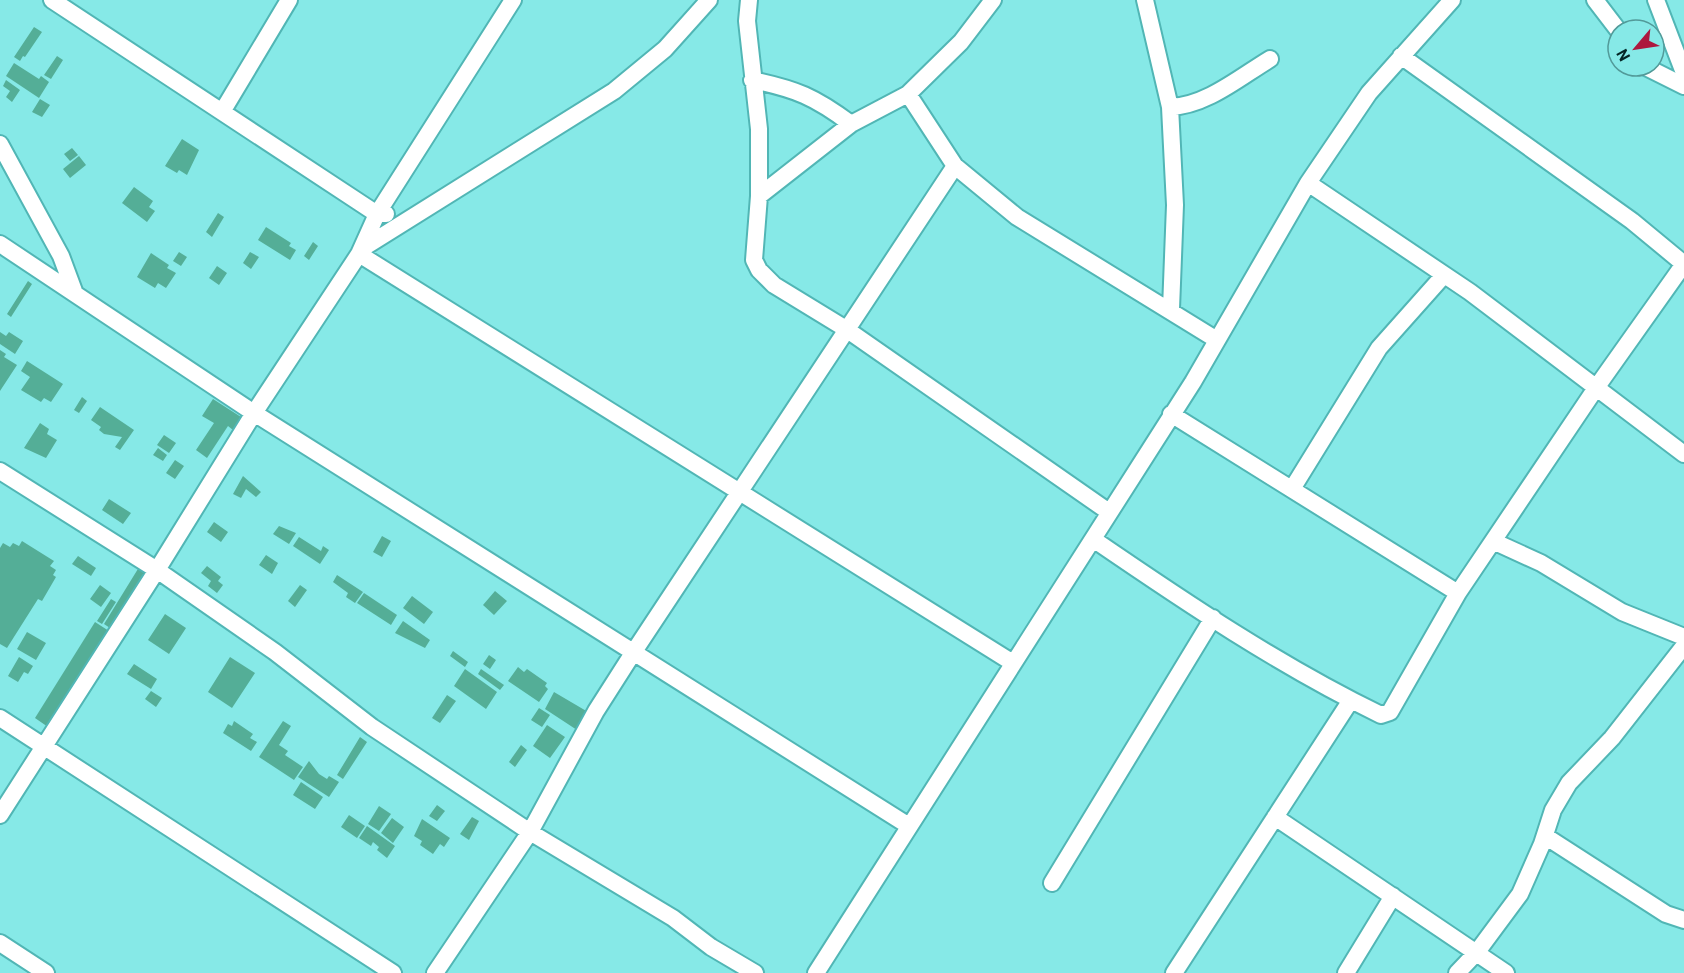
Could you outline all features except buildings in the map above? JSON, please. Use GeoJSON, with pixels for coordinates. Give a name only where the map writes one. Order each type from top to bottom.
{"type":"FeatureCollection","features":[{"type":"Feature","properties":{"kind":"street"},"geometry":{"type":"LineString","coordinates":[[52,0],[377,214],[414,214]]}},
{"type":"Feature","properties":{"kind":"street"},"geometry":{"type":"LineString","coordinates":[[222,112],[289,0]]}},
{"type":"Feature","properties":{"kind":"street"},"geometry":{"type":"LineString","coordinates":[[0,815],[157,570],[254,412],[361,251],[377,214],[513,0]]}},
{"type":"Feature","properties":{"kind":"street"},"geometry":{"type":"LineString","coordinates":[[361,251],[414,214],[614,91],[665,50],[709,0]]}},
{"type":"Feature","properties":{"kind":"street"},"geometry":{"type":"LineString","coordinates":[[749,0],[747,21],[759,129],[759,196],[754,260],[759,270],[774,285],[846,329],[1109,512]]}},
{"type":"Feature","properties":{"kind":"street"},"geometry":{"type":"LineString","coordinates":[[759,196],[851,124],[908,94],[962,42],[993,0]]}},
{"type":"Feature","properties":{"kind":"street"},"geometry":{"type":"LineString","coordinates":[[1145,0],[1170,107],[1175,205],[1171,309]]}},
{"type":"Feature","properties":{"kind":"street"},"geometry":{"type":"LineString","coordinates":[[816,973],[1171,414],[1217,340],[1308,183],[1369,93],[1452,0]]}},
{"type":"Feature","properties":{"kind":"street"},"geometry":{"type":"LineString","coordinates":[[1595,0],[1609,18]]}},
{"type":"Feature","properties":{"kind":"street"},"geometry":{"type":"LineString","coordinates":[[1656,0],[1684,73]]}},
{"type":"Feature","properties":{"kind":"street"},"geometry":{"type":"LineString","coordinates":[[1093,539],[1213,618],[1351,700],[1381,715],[1390,712],[1458,593],[1495,542],[1596,388],[1684,264],[1632,222],[1401,56]]}},
{"type":"Feature","properties":{"kind":"street"},"geometry":{"type":"LineString","coordinates":[[1170,107],[1184,106],[1199,101],[1270,59]]}},
{"type":"Feature","properties":{"kind":"street"},"geometry":{"type":"LineString","coordinates":[[1666,77],[1684,86]]}},
{"type":"Feature","properties":{"kind":"street"},"geometry":{"type":"LineString","coordinates":[[752,80],[795,89],[812,96],[851,124]]}},
{"type":"Feature","properties":{"kind":"street"},"geometry":{"type":"LineString","coordinates":[[908,94],[955,166],[1017,217],[1171,309],[1217,340]]}},
{"type":"Feature","properties":{"kind":"street"},"geometry":{"type":"LineString","coordinates":[[0,144],[61,256],[74,291]]}},
{"type":"Feature","properties":{"kind":"street"},"geometry":{"type":"LineString","coordinates":[[435,973],[530,832],[596,711],[633,653],[955,166]]}},
{"type":"Feature","properties":{"kind":"street"},"geometry":{"type":"LineString","coordinates":[[1308,183],[1443,276],[1479,298],[1684,454]]}},
{"type":"Feature","properties":{"kind":"street"},"geometry":{"type":"LineString","coordinates":[[0,244],[254,412],[909,826]]}},
{"type":"Feature","properties":{"kind":"street"},"geometry":{"type":"LineString","coordinates":[[361,251],[738,493],[1013,663]]}},
{"type":"Feature","properties":{"kind":"street"},"geometry":{"type":"LineString","coordinates":[[1292,489],[1379,348],[1443,276]]}},
{"type":"Feature","properties":{"kind":"street"},"geometry":{"type":"LineString","coordinates":[[1171,414],[1458,593]]}},
{"type":"Feature","properties":{"kind":"street"},"geometry":{"type":"LineString","coordinates":[[0,471],[157,570],[275,652],[372,727],[530,832],[672,918],[711,947],[755,973]]}},
{"type":"Feature","properties":{"kind":"street"},"geometry":{"type":"LineString","coordinates":[[1495,542],[1541,563],[1622,612],[1684,637]]}},
{"type":"Feature","properties":{"kind":"street"},"geometry":{"type":"LineString","coordinates":[[1052,883],[1213,618]]}},
{"type":"Feature","properties":{"kind":"street"},"geometry":{"type":"LineString","coordinates":[[1457,973],[1477,952],[1520,894],[1545,836],[1553,810],[1569,783],[1612,738],[1684,646]]}},
{"type":"Feature","properties":{"kind":"street"},"geometry":{"type":"LineString","coordinates":[[1174,973],[1351,700]]}},
{"type":"Feature","properties":{"kind":"street"},"geometry":{"type":"LineString","coordinates":[[0,717],[393,973]]}},
{"type":"Feature","properties":{"kind":"street"},"geometry":{"type":"LineString","coordinates":[[1275,817],[1506,973]]}},
{"type":"Feature","properties":{"kind":"street"},"geometry":{"type":"LineString","coordinates":[[1545,836],[1666,915],[1684,920]]}},
{"type":"Feature","properties":{"kind":"street"},"geometry":{"type":"LineString","coordinates":[[1346,973],[1393,896]]}},
{"type":"Feature","properties":{"kind":"street"},"geometry":{"type":"LineString","coordinates":[[0,943],[45,973]]}}]}
